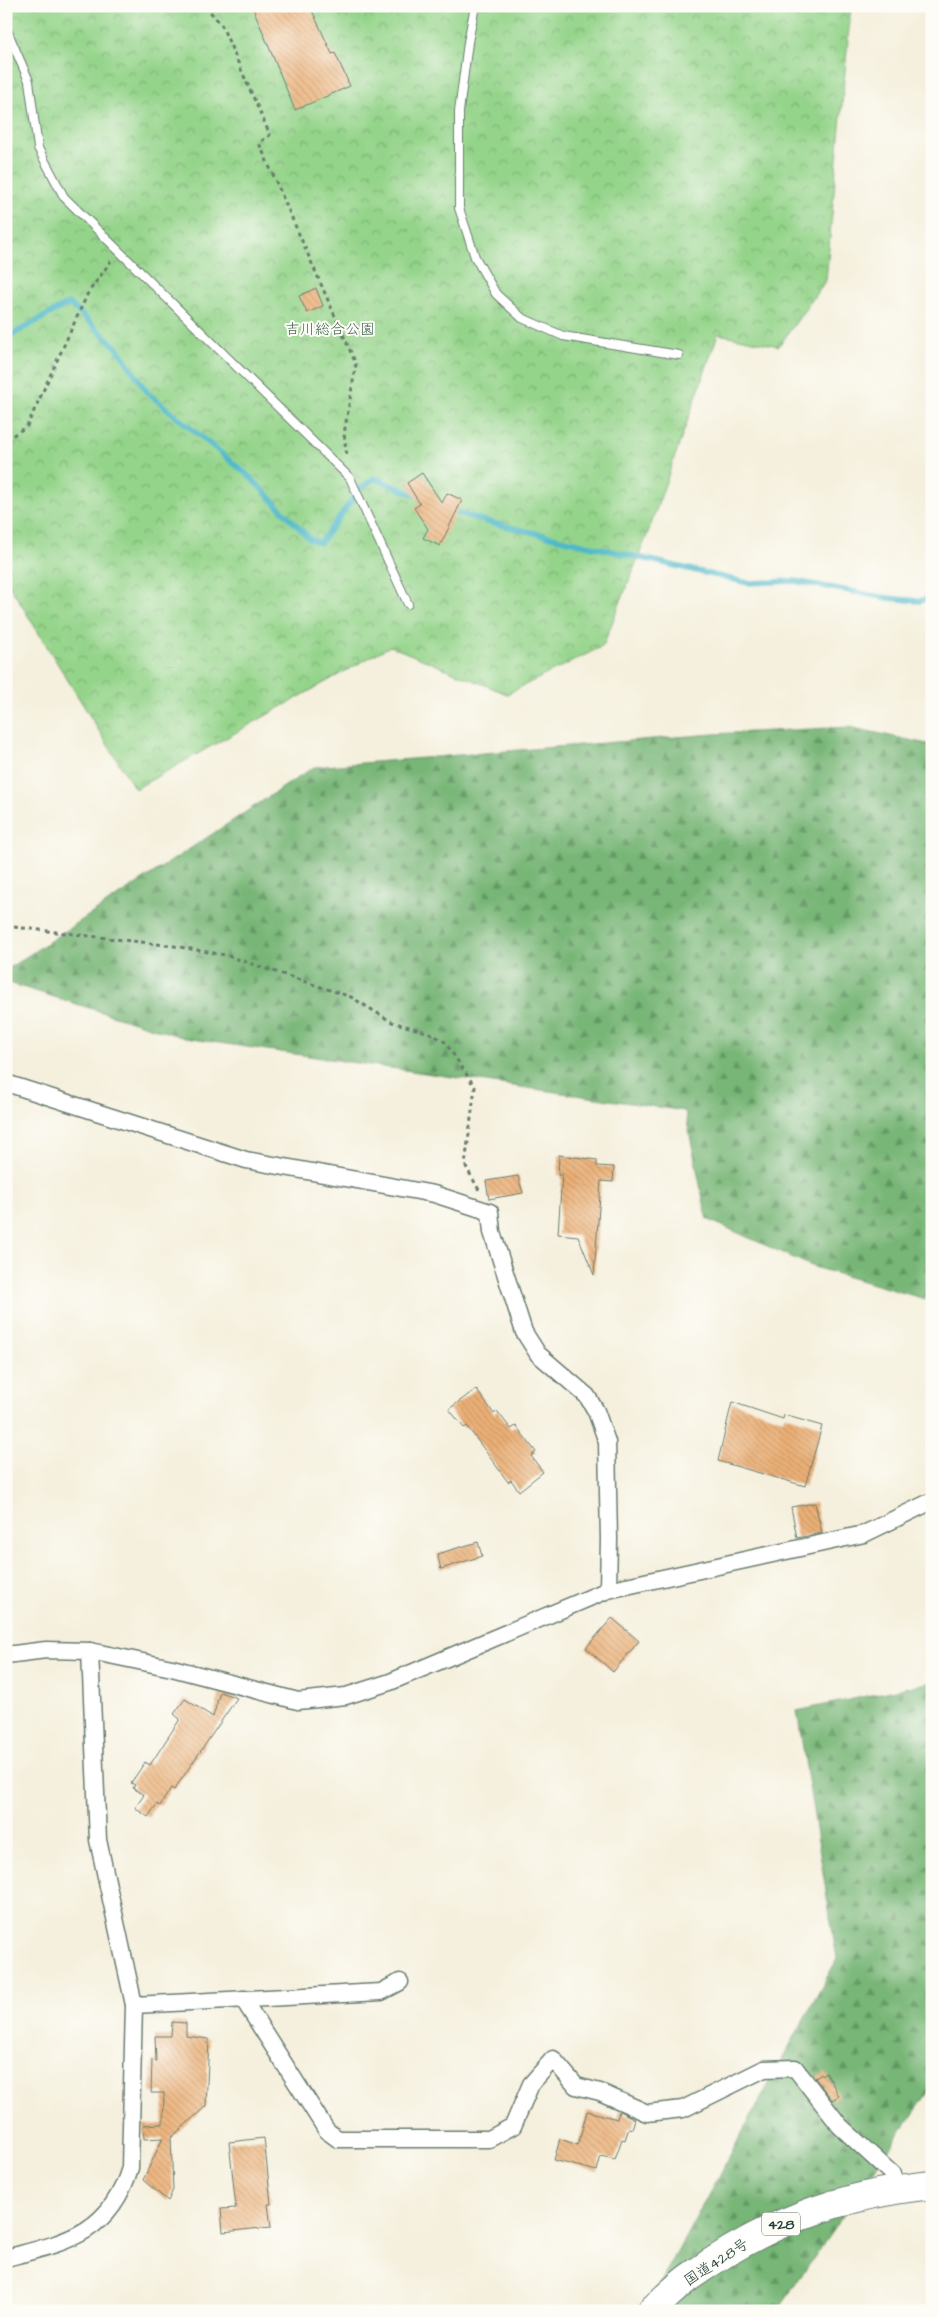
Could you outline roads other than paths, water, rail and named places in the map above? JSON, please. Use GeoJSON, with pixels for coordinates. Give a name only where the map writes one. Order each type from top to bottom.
{"type":"FeatureCollection","features":[{"type":"Feature","properties":{"kind":"highway","name":"国道428号"},"geometry":{"type":"LineString","coordinates":[[651,2311],[688,2279],[747,2240],[812,2210],[896,2189],[932,2185]]}},
{"type":"Feature","properties":{"kind":"street"},"geometry":{"type":"LineString","coordinates":[[6,1084],[246,1160],[434,1194],[490,1212],[492,1232],[524,1332],[538,1354],[587,1396],[596,1410],[607,1442],[608,1590]]}},
{"type":"Feature","properties":{"kind":"street"},"geometry":{"type":"LineString","coordinates":[[6,1655],[46,1650],[90,1651],[172,1668],[298,1701],[346,1696],[390,1682],[608,1590],[864,1534],[932,1501]]}},
{"type":"Feature","properties":{"kind":"street"},"geometry":{"type":"LineString","coordinates":[[6,2258],[67,2242],[99,2221],[124,2188],[130,2168],[134,2005],[98,1840],[90,1651]]}},
{"type":"Feature","properties":{"kind":"street"},"geometry":{"type":"LineString","coordinates":[[134,2005],[381,1992],[400,1982]]}},
{"type":"Feature","properties":{"kind":"street"},"geometry":{"type":"LineString","coordinates":[[243,1999],[328,2132],[338,2139],[489,2139],[513,2126],[531,2084],[553,2059],[576,2086],[600,2092],[647,2113],[683,2108],[764,2069],[794,2068],[840,2126],[892,2174],[896,2189]]}},
{"type":"Feature","properties":{"kind":"lane"},"geometry":{"type":"LineString","coordinates":[[476,6],[468,42],[459,112],[459,208],[475,257],[496,294],[522,318],[563,336],[679,355]]}},
{"type":"Feature","properties":{"kind":"lane"},"geometry":{"type":"LineString","coordinates":[[6,28],[29,81],[38,148],[64,197],[350,478],[408,604]]}},
{"type":"Feature","properties":{"kind":"waterway"},"geometry":{"type":"LineString","coordinates":[[6,338],[69,303],[117,348],[148,393],[250,477],[310,539],[320,543],[360,489],[374,478],[422,498]]}},
{"type":"Feature","properties":{"kind":"waterway"},"geometry":{"type":"LineString","coordinates":[[449,510],[488,522],[748,583],[795,581],[888,598],[919,601],[932,597]]}},
{"type":"Feature","properties":{"kind":"park label","name":"吉川総合公園"},"geometry":{"type":"Point","coordinates":[330,329]}}]}
